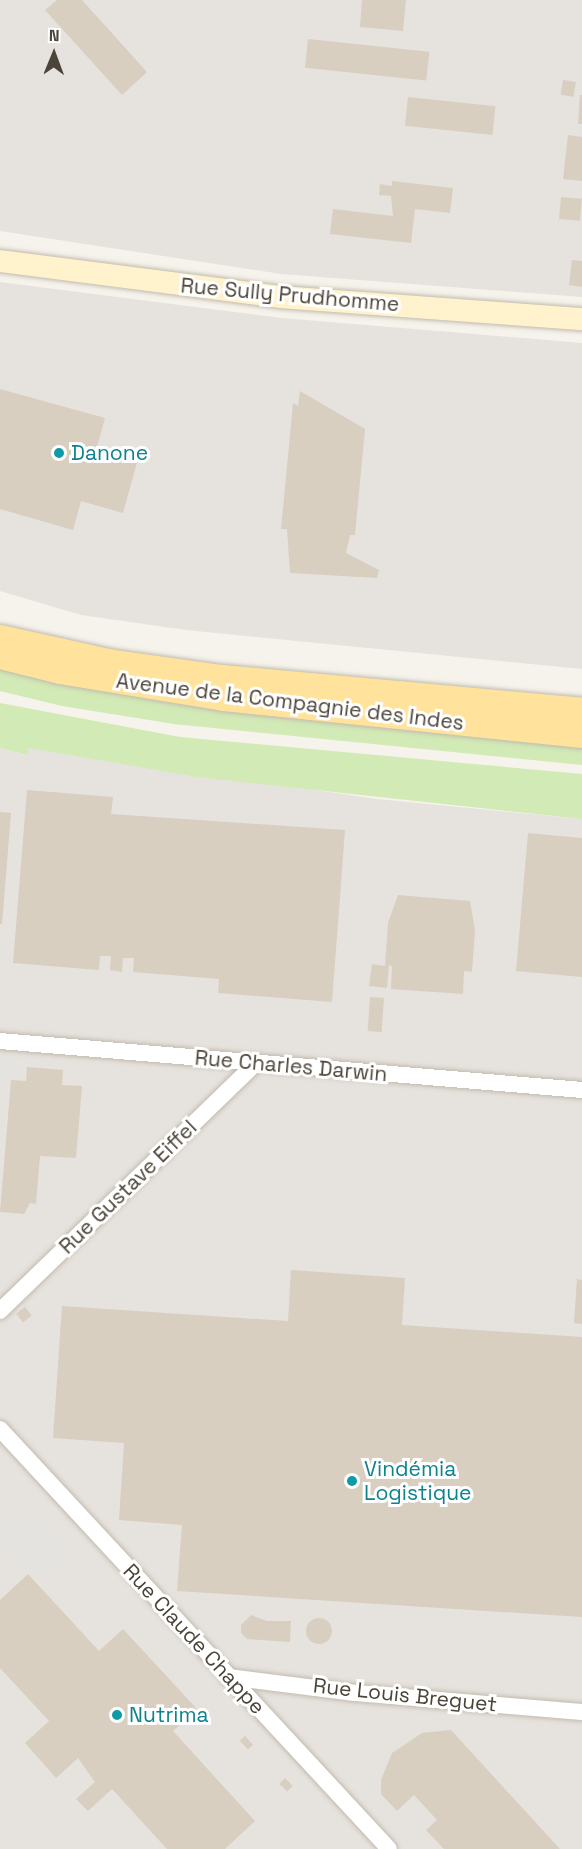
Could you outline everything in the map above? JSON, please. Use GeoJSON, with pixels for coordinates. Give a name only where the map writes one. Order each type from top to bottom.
{"type":"FeatureCollection","features":[{"type":"Feature","properties":{"kind":"main road","name":"Avenue de la Compagnie des Indes"},"geometry":{"type":"LineString","coordinates":[[0,638],[108,662],[222,678],[582,711]]}},
{"type":"Feature","properties":{"kind":"main road","name":"Avenue de la Compagnie des Indes"},"geometry":{"type":"LineString","coordinates":[[0,656],[70,673],[224,698],[582,735]]}},
{"type":"Feature","properties":{"kind":"street","name":"Rue Sully Prudhomme"},"geometry":{"type":"LineString","coordinates":[[0,261],[281,297],[582,319]]}},
{"type":"Feature","properties":{"kind":"street","name":"Rue Charles Darwin"},"geometry":{"type":"LineString","coordinates":[[0,1041],[582,1090]]}},
{"type":"Feature","properties":{"kind":"street","name":"Rue Gustave Eiffel"},"geometry":{"type":"LineString","coordinates":[[0,1311],[256,1063]]}},
{"type":"Feature","properties":{"kind":"street","name":"Rue Claude Chappe"},"geometry":{"type":"LineString","coordinates":[[0,1429],[389,1849]]}},
{"type":"Feature","properties":{"kind":"street","name":"Rue Louis Breguet"},"geometry":{"type":"LineString","coordinates":[[228,1677],[355,1693],[582,1712]]}},
{"type":"Feature","properties":{"kind":"shaded area"},"geometry":{"type":"Polygon","coordinates":[[[0,0],[582,0],[582,297],[281,274],[0,231],[0,0]]]}},
{"type":"Feature","properties":{"kind":"shaded area"},"geometry":{"type":"Polygon","coordinates":[[[0,282],[282,318],[582,343],[582,669],[186,630],[81,615],[0,591],[0,282]]]}},
{"type":"Feature","properties":{"kind":"shaded area"},"geometry":{"type":"Polygon","coordinates":[[[0,748],[26,755],[29,748],[377,799],[582,819],[582,1849],[0,1849],[0,748]]]}},
{"type":"Feature","properties":{"kind":"shaded area"},"geometry":{"type":"Polygon","coordinates":[[[0,1056],[13,1057],[11,1080],[0,1080],[0,1056]]]}},
{"type":"Feature","properties":{"kind":"shaded area"},"geometry":{"type":"Polygon","coordinates":[[[20,1508],[72,1555],[46,1584],[0,1540],[0,1529],[20,1508]]]}},
{"type":"Feature","properties":{"kind":"green space"},"geometry":{"type":"Polygon","coordinates":[[[0,669],[50,682],[179,704],[582,745],[582,765],[174,724],[62,706],[0,691],[0,669]]]}},
{"type":"Feature","properties":{"kind":"green space"},"geometry":{"type":"Polygon","coordinates":[[[0,703],[180,737],[582,774],[582,819],[197,777],[29,748],[27,755],[0,748],[0,703]]]}},
{"type":"Feature","properties":{"kind":"building"},"geometry":{"type":"Polygon","coordinates":[[[57,0],[82,0],[147,72],[122,95],[45,10],[57,0]]]}},
{"type":"Feature","properties":{"kind":"building"},"geometry":{"type":"Polygon","coordinates":[[[362,0],[406,0],[403,31],[360,27],[362,0]]]}},
{"type":"Feature","properties":{"kind":"building"},"geometry":{"type":"Polygon","coordinates":[[[308,39],[429,52],[426,81],[305,68],[308,39]]]}},
{"type":"Feature","properties":{"kind":"building"},"geometry":{"type":"Polygon","coordinates":[[[563,80],[576,82],[573,97],[561,95],[563,80]]]}},
{"type":"Feature","properties":{"kind":"building"},"geometry":{"type":"Polygon","coordinates":[[[580,95],[582,95],[582,124],[578,124],[580,95]]]}},
{"type":"Feature","properties":{"kind":"building"},"geometry":{"type":"Polygon","coordinates":[[[408,97],[496,106],[492,135],[405,126],[408,97]]]}},
{"type":"Feature","properties":{"kind":"building"},"geometry":{"type":"Polygon","coordinates":[[[568,135],[582,137],[582,181],[563,179],[568,135]]]}},
{"type":"Feature","properties":{"kind":"building"},"geometry":{"type":"Polygon","coordinates":[[[392,181],[453,188],[450,213],[415,209],[411,243],[330,234],[333,209],[393,216],[391,196],[379,195],[380,184],[392,186],[392,181]]]}},
{"type":"Feature","properties":{"kind":"building"},"geometry":{"type":"Polygon","coordinates":[[[561,197],[582,199],[580,221],[559,219],[561,197]]]}},
{"type":"Feature","properties":{"kind":"building"},"geometry":{"type":"Polygon","coordinates":[[[572,260],[582,261],[582,287],[569,285],[572,260]]]}},
{"type":"Feature","properties":{"kind":"building","name":"Danone"},"geometry":{"type":"Polygon","coordinates":[[[0,389],[105,418],[97,447],[138,459],[123,513],[81,501],[73,530],[0,509],[0,389]]]}},
{"type":"Feature","properties":{"kind":"building"},"geometry":{"type":"Polygon","coordinates":[[[300,391],[365,429],[355,535],[350,535],[346,553],[379,570],[377,578],[290,573],[287,529],[281,529],[293,403],[298,406],[300,391]]]}},
{"type":"Feature","properties":{"kind":"building"},"geometry":{"type":"Polygon","coordinates":[[[27,790],[113,797],[111,814],[345,830],[332,1002],[218,993],[219,979],[133,972],[134,958],[123,958],[122,972],[110,970],[111,956],[100,956],[99,970],[13,963],[27,790]]]}},
{"type":"Feature","properties":{"kind":"building"},"geometry":{"type":"Polygon","coordinates":[[[0,812],[11,813],[2,924],[0,924],[0,812]]]}},
{"type":"Feature","properties":{"kind":"building"},"geometry":{"type":"Polygon","coordinates":[[[528,833],[582,838],[582,977],[516,971],[528,833]]]}},
{"type":"Feature","properties":{"kind":"building"},"geometry":{"type":"Polygon","coordinates":[[[398,895],[470,901],[475,930],[472,972],[464,971],[463,994],[391,989],[392,966],[389,965],[387,988],[369,986],[372,964],[385,966],[388,923],[398,895]]]}},
{"type":"Feature","properties":{"kind":"building"},"geometry":{"type":"Polygon","coordinates":[[[370,997],[384,998],[382,1032],[368,1031],[370,997]]]}},
{"type":"Feature","properties":{"kind":"building"},"geometry":{"type":"Polygon","coordinates":[[[27,1067],[63,1070],[62,1085],[82,1086],[76,1158],[40,1156],[36,1204],[30,1203],[24,1214],[0,1212],[11,1080],[26,1081],[27,1067]]]}},
{"type":"Feature","properties":{"kind":"building","name":"Vindémia Logistique"},"geometry":{"type":"Polygon","coordinates":[[[291,1270],[405,1278],[402,1325],[582,1337],[582,1617],[177,1591],[182,1525],[119,1520],[124,1443],[53,1438],[62,1306],[288,1321],[291,1270]]]}},
{"type":"Feature","properties":{"kind":"building"},"geometry":{"type":"Polygon","coordinates":[[[577,1279],[582,1280],[582,1324],[574,1323],[577,1279]]]}},
{"type":"Feature","properties":{"kind":"building"},"geometry":{"type":"Polygon","coordinates":[[[25,1307],[32,1316],[23,1322],[16,1314],[25,1307]]]}},
{"type":"Feature","properties":{"kind":"building","name":"Nutrima"},"geometry":{"type":"Polygon","coordinates":[[[28,1574],[99,1651],[123,1629],[197,1709],[173,1731],[255,1821],[225,1849],[167,1849],[112,1789],[88,1811],[76,1799],[95,1782],[78,1758],[56,1778],[25,1743],[49,1721],[0,1668],[0,1600],[28,1574]]]}},
{"type":"Feature","properties":{"kind":"building"},"geometry":{"type":"Polygon","coordinates":[[[251,1615],[267,1621],[291,1621],[290,1642],[247,1639],[241,1633],[241,1625],[251,1615]]]}},
{"type":"Feature","properties":{"kind":"building"},"geometry":{"type":"Polygon","coordinates":[[[319,1618],[328,1622],[332,1631],[328,1640],[319,1644],[310,1640],[306,1631],[310,1622],[319,1618]]]}},
{"type":"Feature","properties":{"kind":"building"},"geometry":{"type":"Polygon","coordinates":[[[451,1730],[560,1849],[444,1849],[426,1830],[437,1820],[414,1795],[397,1811],[381,1794],[381,1780],[392,1753],[422,1733],[451,1730]]]}},
{"type":"Feature","properties":{"kind":"building"},"geometry":{"type":"Polygon","coordinates":[[[245,1736],[253,1745],[248,1750],[240,1741],[245,1736]]]}},
{"type":"Feature","properties":{"kind":"building"},"geometry":{"type":"Polygon","coordinates":[[[285,1778],[293,1786],[287,1791],[279,1784],[285,1778]]]}},
{"type":"Feature","properties":{"kind":"place","name":"Danone"},"geometry":{"type":"Point","coordinates":[59,453]}},
{"type":"Feature","properties":{"kind":"place","name":"Vindémia Logistique"},"geometry":{"type":"Point","coordinates":[352,1481]}},
{"type":"Feature","properties":{"kind":"place","name":"Nutrima"},"geometry":{"type":"Point","coordinates":[117,1715]}}]}
